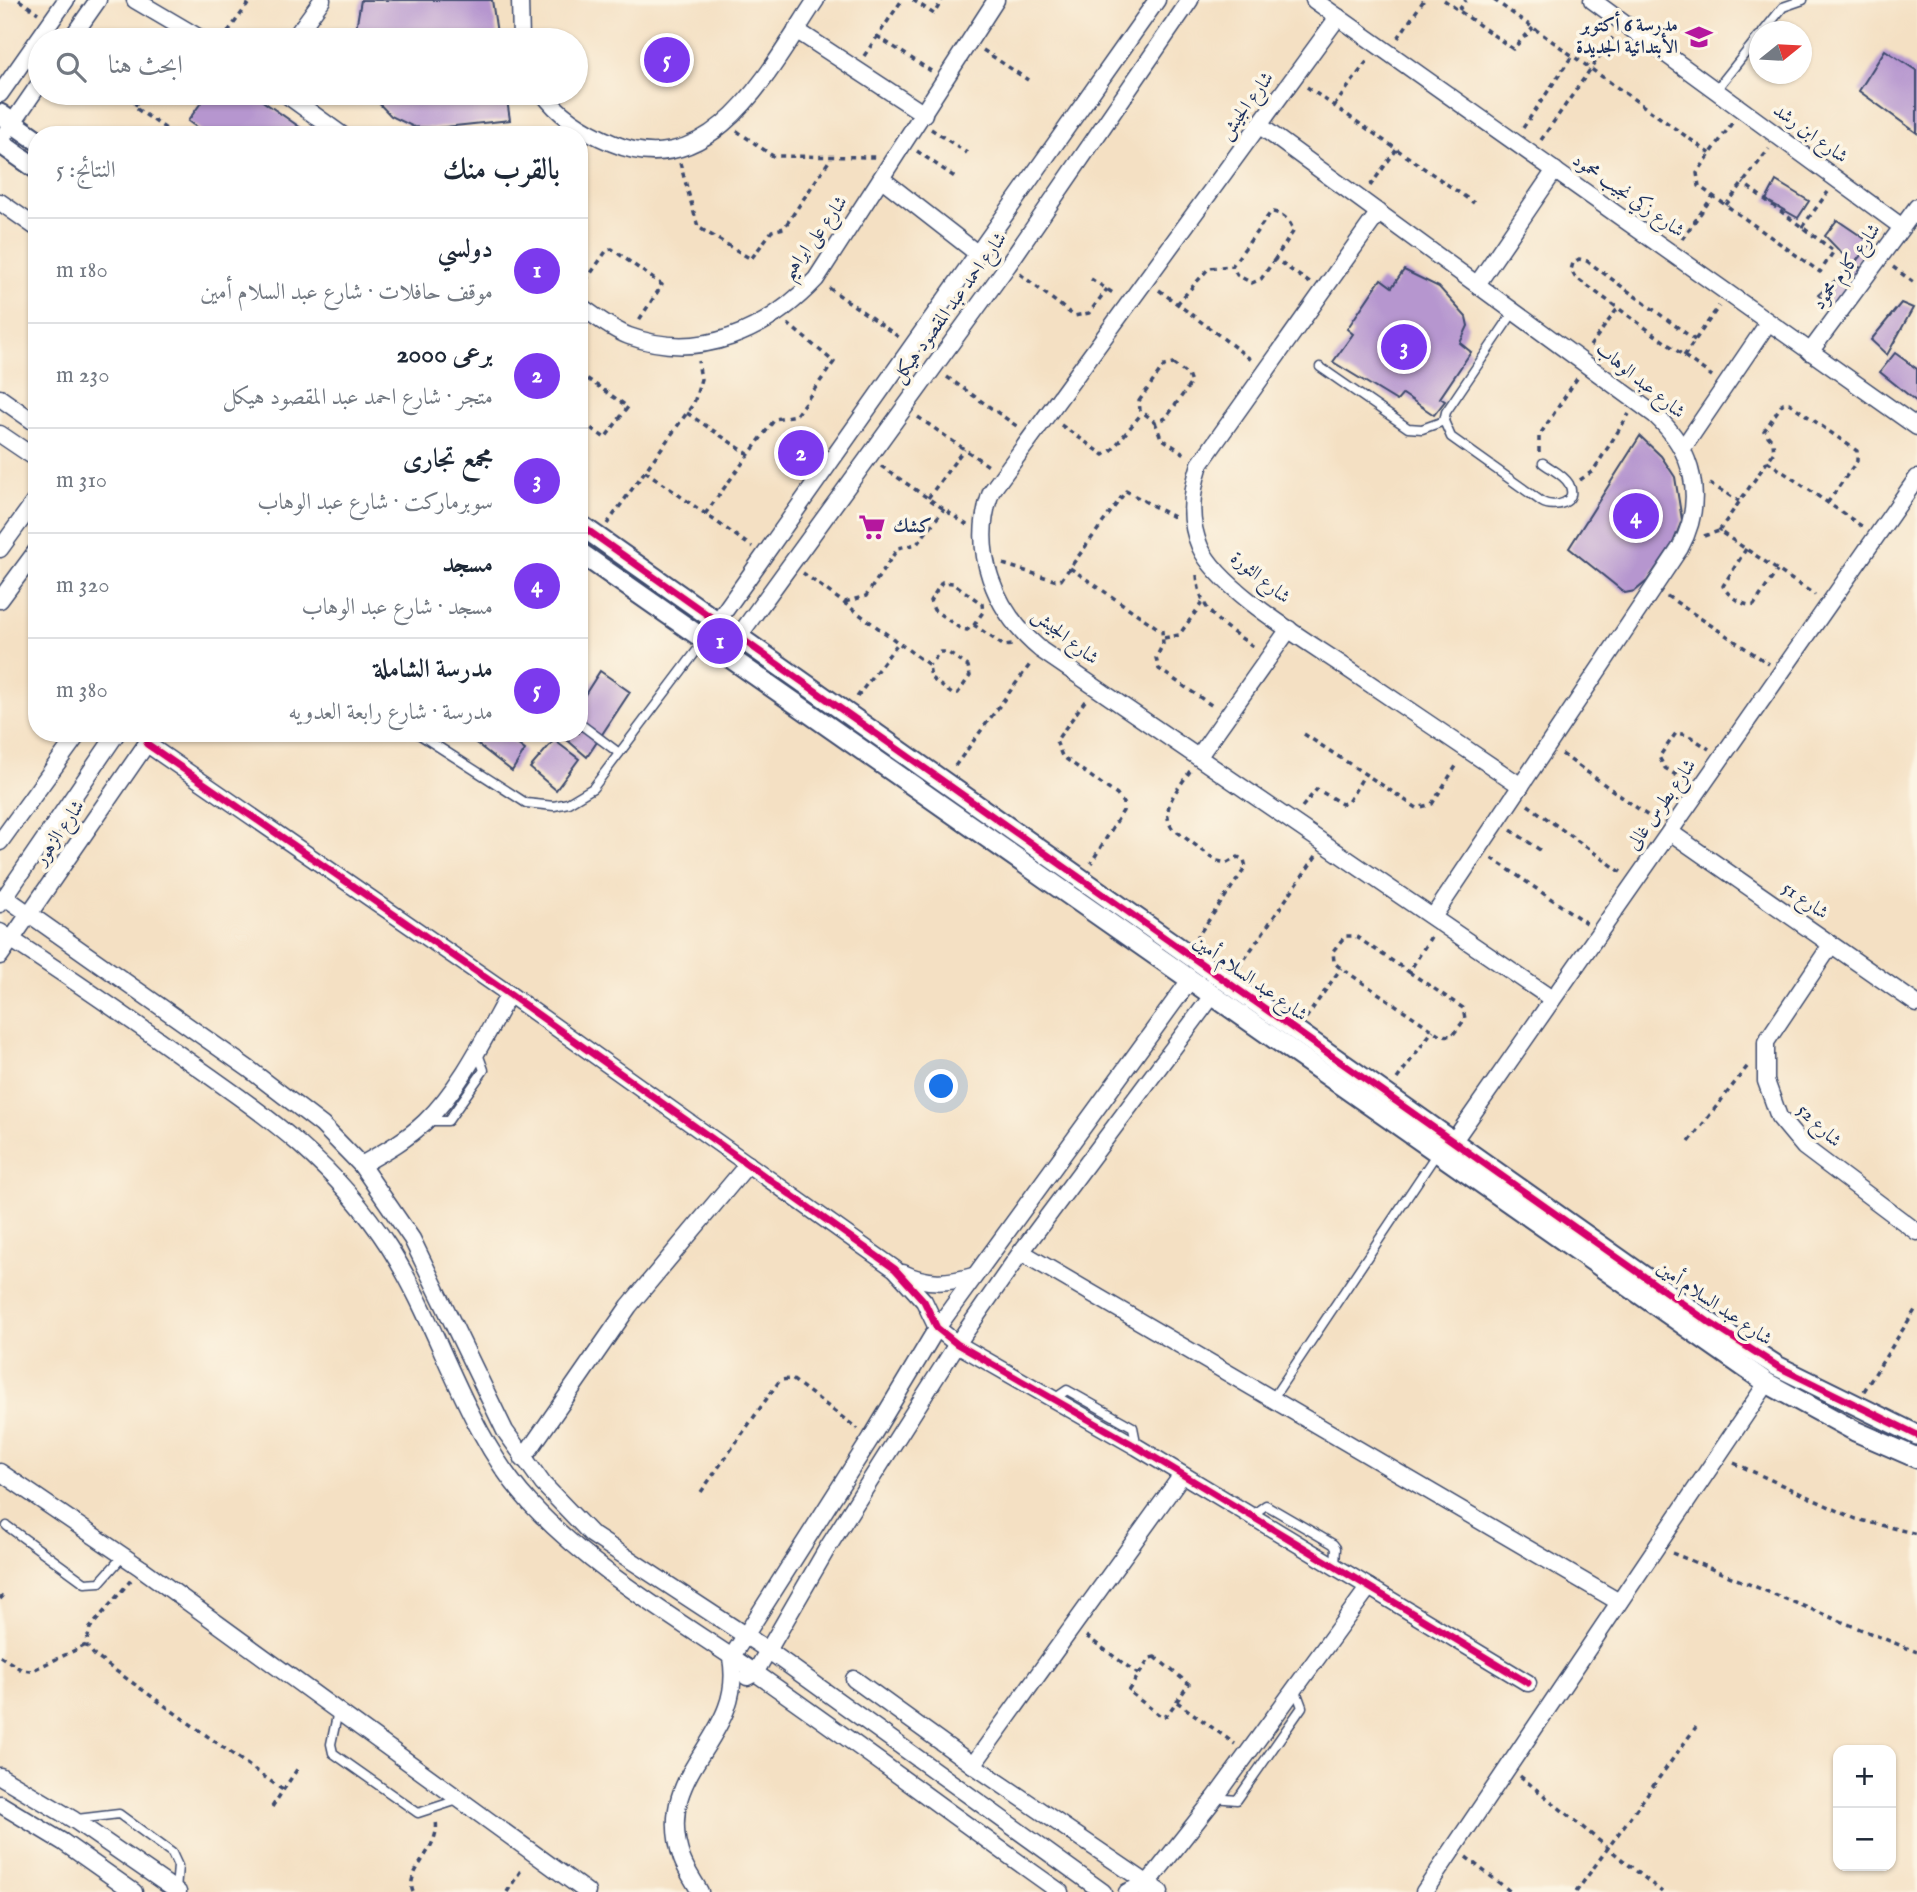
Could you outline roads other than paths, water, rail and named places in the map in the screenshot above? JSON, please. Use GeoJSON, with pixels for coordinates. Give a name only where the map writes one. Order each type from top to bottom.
{"type":"FeatureCollection","features":[{"type":"Feature","properties":{"kind":"street"},"geometry":{"type":"LineString","coordinates":[[46,28],[66,0]]}},
{"type":"Feature","properties":{"kind":"street"},"geometry":{"type":"LineString","coordinates":[[78,28],[98,0]]}},
{"type":"Feature","properties":{"kind":"street"},"geometry":{"type":"LineString","coordinates":[[135,0],[183,28]]}},
{"type":"Feature","properties":{"kind":"street"},"geometry":{"type":"LineString","coordinates":[[302,28],[322,0]]}},
{"type":"Feature","properties":{"kind":"street"},"geometry":{"type":"LineString","coordinates":[[520,0],[521,28]]}},
{"type":"Feature","properties":{"kind":"street"},"geometry":{"type":"LineString","coordinates":[[588,135],[620,147],[648,151],[676,149],[703,139],[727,123],[754,92],[816,0]]}},
{"type":"Feature","properties":{"kind":"street","name":"شارع على ابراهيم"},"geometry":{"type":"LineString","coordinates":[[588,311],[628,336],[662,344],[696,346],[734,337],[777,315],[816,279],[996,0]]}},
{"type":"Feature","properties":{"kind":"street","name":"شارع احمد عبد المقصود هيكل"},"geometry":{"type":"LineString","coordinates":[[718,622],[1157,0]]}},
{"type":"Feature","properties":{"kind":"street","name":"شارع احمد عبد المقصود هيكل"},"geometry":{"type":"LineString","coordinates":[[738,637],[1008,265],[1190,0]]}},
{"type":"Feature","properties":{"kind":"street","name":"شارع زكي نجيب محمود"},"geometry":{"type":"LineString","coordinates":[[1314,0],[1917,427]]}},
{"type":"Feature","properties":{"kind":"street","name":"شارع ابن رشد"},"geometry":{"type":"LineString","coordinates":[[1592,0],[1902,227]]}},
{"type":"Feature","properties":{"kind":"street","name":"شارع الجيش"},"geometry":{"type":"LineString","coordinates":[[1338,17],[991,492],[983,514],[985,558],[1010,619],[1041,650],[1552,999]]}},
{"type":"Feature","properties":{"kind":"street"},"geometry":{"type":"LineString","coordinates":[[796,30],[922,117]]}},
{"type":"Feature","properties":{"kind":"street"},"geometry":{"type":"LineString","coordinates":[[0,94],[28,54]]}},
{"type":"Feature","properties":{"kind":"street"},"geometry":{"type":"LineString","coordinates":[[28,95],[6,118],[0,142],[28,162]]}},
{"type":"Feature","properties":{"kind":"street"},"geometry":{"type":"LineString","coordinates":[[301,105],[330,126]]}},
{"type":"Feature","properties":{"kind":"street"},"geometry":{"type":"LineString","coordinates":[[552,105],[568,126]]}},
{"type":"Feature","properties":{"kind":"street"},"geometry":{"type":"LineString","coordinates":[[6,118],[28,133]]}},
{"type":"Feature","properties":{"kind":"street","name":"شارع عبد الوهاب"},"geometry":{"type":"LineString","coordinates":[[1259,125],[1637,401],[1671,429],[1683,448],[1693,473],[1694,504],[1687,534],[1479,849],[1437,919]]}},
{"type":"Feature","properties":{"kind":"street"},"geometry":{"type":"LineString","coordinates":[[1478,283],[1555,170]]}},
{"type":"Feature","properties":{"kind":"street"},"geometry":{"type":"LineString","coordinates":[[882,179],[978,254]]}},
{"type":"Feature","properties":{"kind":"street"},"geometry":{"type":"LineString","coordinates":[[0,202],[28,222]]}},
{"type":"Feature","properties":{"kind":"street","name":"شارع كارم محمود"},"geometry":{"type":"LineString","coordinates":[[1810,352],[1917,207]]}},
{"type":"Feature","properties":{"kind":"street","name":"شارع الثورة"},"geometry":{"type":"LineString","coordinates":[[1379,212],[1200,464],[1191,506],[1194,529],[1201,549],[1213,567],[1231,585],[1467,750],[1518,791]]}},
{"type":"Feature","properties":{"kind":"street"},"geometry":{"type":"LineString","coordinates":[[1683,448],[1768,323]]}},
{"type":"Feature","properties":{"kind":"street"},"geometry":{"type":"LineString","coordinates":[[0,398],[28,418]]}},
{"type":"Feature","properties":{"kind":"street"},"geometry":{"type":"LineString","coordinates":[[0,434],[28,453]]}},
{"type":"Feature","properties":{"kind":"street","name":"شارع بطرس غالى"},"geometry":{"type":"LineString","coordinates":[[1444,1151],[1917,478]]}},
{"type":"Feature","properties":{"kind":"street"},"geometry":{"type":"LineString","coordinates":[[0,549],[28,510]]}},
{"type":"Feature","properties":{"kind":"street","name":"شارع عبد السلام أمين"},"geometry":{"type":"LineString","coordinates":[[588,530],[1385,1094],[1444,1151],[1767,1383],[1855,1431],[1917,1458]]}},
{"type":"Feature","properties":{"kind":"street"},"geometry":{"type":"LineString","coordinates":[[0,600],[7,578],[28,558]]}},
{"type":"Feature","properties":{"kind":"street","name":"شارع عبد السلام أمين"},"geometry":{"type":"LineString","coordinates":[[588,558],[1212,996],[1444,1151],[1777,1366],[1917,1436]]}},
{"type":"Feature","properties":{"kind":"street"},"geometry":{"type":"LineString","coordinates":[[705,640],[718,622]]}},
{"type":"Feature","properties":{"kind":"street"},"geometry":{"type":"LineString","coordinates":[[1199,757],[1289,628]]}},
{"type":"Feature","properties":{"kind":"street"},"geometry":{"type":"LineString","coordinates":[[725,654],[738,637]]}},
{"type":"Feature","properties":{"kind":"street"},"geometry":{"type":"LineString","coordinates":[[0,842],[72,742]]}},
{"type":"Feature","properties":{"kind":"street","name":"شارع الزهور"},"geometry":{"type":"LineString","coordinates":[[2,900],[111,742]]}},
{"type":"Feature","properties":{"kind":"street","name":"شارع الزهور"},"geometry":{"type":"LineString","coordinates":[[0,956],[6,936],[30,915],[149,742]]}},
{"type":"Feature","properties":{"kind":"street"},"geometry":{"type":"LineString","coordinates":[[155,742],[895,1269],[913,1278],[933,1282],[953,1282],[973,1276]]}},
{"type":"Feature","properties":{"kind":"street","name":"شارع 51"},"geometry":{"type":"LineString","coordinates":[[1670,832],[1917,1004]]}},
{"type":"Feature","properties":{"kind":"street"},"geometry":{"type":"LineString","coordinates":[[2,900],[30,915],[249,1069],[322,1125],[361,1165],[412,1239],[505,1431],[542,1484],[591,1534],[769,1651],[1103,1892]]}},
{"type":"Feature","properties":{"kind":"street"},"geometry":{"type":"LineString","coordinates":[[6,936],[226,1087],[302,1143],[336,1176],[390,1249],[488,1442],[527,1500],[579,1552],[755,1673],[1060,1892]]}},
{"type":"Feature","properties":{"kind":"street","name":"شارع 52"},"geometry":{"type":"LineString","coordinates":[[1831,944],[1766,1042],[1766,1081],[1779,1117],[1804,1147],[1917,1232]]}},
{"type":"Feature","properties":{"kind":"street"},"geometry":{"type":"LineString","coordinates":[[700,1892],[682,1861],[676,1834],[677,1802],[691,1767],[710,1745],[736,1682],[731,1658],[871,1438],[936,1328],[1190,980]]}},
{"type":"Feature","properties":{"kind":"street"},"geometry":{"type":"LineString","coordinates":[[361,1165],[396,1146],[426,1121],[477,1051],[509,993]]}},
{"type":"Feature","properties":{"kind":"street"},"geometry":{"type":"LineString","coordinates":[[736,1682],[755,1673],[828,1547],[957,1344],[1021,1252],[1212,996]]}},
{"type":"Feature","properties":{"kind":"street"},"geometry":{"type":"LineString","coordinates":[[523,1459],[629,1306],[748,1164]]}},
{"type":"Feature","properties":{"kind":"street"},"geometry":{"type":"LineString","coordinates":[[1021,1252],[1619,1602]]}},
{"type":"Feature","properties":{"kind":"street"},"geometry":{"type":"LineString","coordinates":[[895,1269],[924,1301],[936,1328],[957,1344],[1052,1401],[1137,1447],[1528,1683]]}},
{"type":"Feature","properties":{"kind":"street"},"geometry":{"type":"LineString","coordinates":[[1424,1892],[1767,1383]]}},
{"type":"Feature","properties":{"kind":"street"},"geometry":{"type":"LineString","coordinates":[[0,1472],[142,1568],[587,1892]]}},
{"type":"Feature","properties":{"kind":"street"},"geometry":{"type":"LineString","coordinates":[[973,1765],[1182,1475]]}},
{"type":"Feature","properties":{"kind":"street"},"geometry":{"type":"LineString","coordinates":[[1127,1892],[1151,1889],[1369,1587]]}},
{"type":"Feature","properties":{"kind":"street"},"geometry":{"type":"LineString","coordinates":[[855,1679],[1151,1889]]}},
{"type":"Feature","properties":{"kind":"street"},"geometry":{"type":"LineString","coordinates":[[0,1776],[74,1820],[177,1891]]}},
{"type":"Feature","properties":{"kind":"street"},"geometry":{"type":"LineString","coordinates":[[0,1804],[63,1842],[134,1892]]}},
{"type":"Feature","properties":{"kind":"lane"},"geometry":{"type":"LineString","coordinates":[[1772,21],[1783,7],[1803,0]]}},
{"type":"Feature","properties":{"kind":"lane"},"geometry":{"type":"LineString","coordinates":[[1715,90],[1749,48]]}},
{"type":"Feature","properties":{"kind":"lane"},"geometry":{"type":"LineString","coordinates":[[1515,310],[1446,412],[1444,421],[1451,437],[1550,506],[1560,506],[1568,500],[1571,491],[1568,483],[1543,463]]}},
{"type":"Feature","properties":{"kind":"lane"},"geometry":{"type":"LineString","coordinates":[[1320,367],[1408,428],[1422,429],[1444,421]]}},
{"type":"Feature","properties":{"kind":"lane"},"geometry":{"type":"LineString","coordinates":[[431,742],[526,803],[540,806],[568,803],[593,788],[705,640]]}},
{"type":"Feature","properties":{"kind":"lane"},"geometry":{"type":"LineString","coordinates":[[588,730],[619,753]]}},
{"type":"Feature","properties":{"kind":"lane"},"geometry":{"type":"LineString","coordinates":[[1273,1398],[1444,1151]]}},
{"type":"Feature","properties":{"kind":"lane"},"geometry":{"type":"LineString","coordinates":[[7,1526],[85,1583],[100,1582],[123,1556]]}},
{"type":"Feature","properties":{"kind":"lane"},"geometry":{"type":"LineString","coordinates":[[1215,1798],[1237,1800],[1303,1707],[1295,1688]]}},
{"type":"Feature","properties":{"kind":"lane"},"geometry":{"type":"LineString","coordinates":[[338,1711],[331,1744],[333,1753],[418,1813],[460,1799]]}},
{"type":"Feature","properties":{"kind":"lane"},"geometry":{"type":"LineString","coordinates":[[74,1820],[119,1814],[172,1853],[178,1866],[177,1891]]}},
{"type":"Feature","properties":{"kind":"place","name":"مدرسة 6 أكتوبر الأبتدائية الجديدة"},"geometry":{"type":"Point","coordinates":[1699,37]}},
{"type":"Feature","properties":{"kind":"place","name":"مدرسة الشاملة"},"geometry":{"type":"Point","coordinates":[667,60]}},
{"type":"Feature","properties":{"kind":"place","name":"مجمع تجارى"},"geometry":{"type":"Point","coordinates":[1404,347]}},
{"type":"Feature","properties":{"kind":"place","name":"برعى 2000"},"geometry":{"type":"Point","coordinates":[801,453]}},
{"type":"Feature","properties":{"kind":"place","name":"مسجد"},"geometry":{"type":"Point","coordinates":[1636,516]}},
{"type":"Feature","properties":{"kind":"place","name":"كشك"},"geometry":{"type":"Point","coordinates":[872,527]}},
{"type":"Feature","properties":{"kind":"place","name":"دولسي"},"geometry":{"type":"Point","coordinates":[720,641]}}]}
